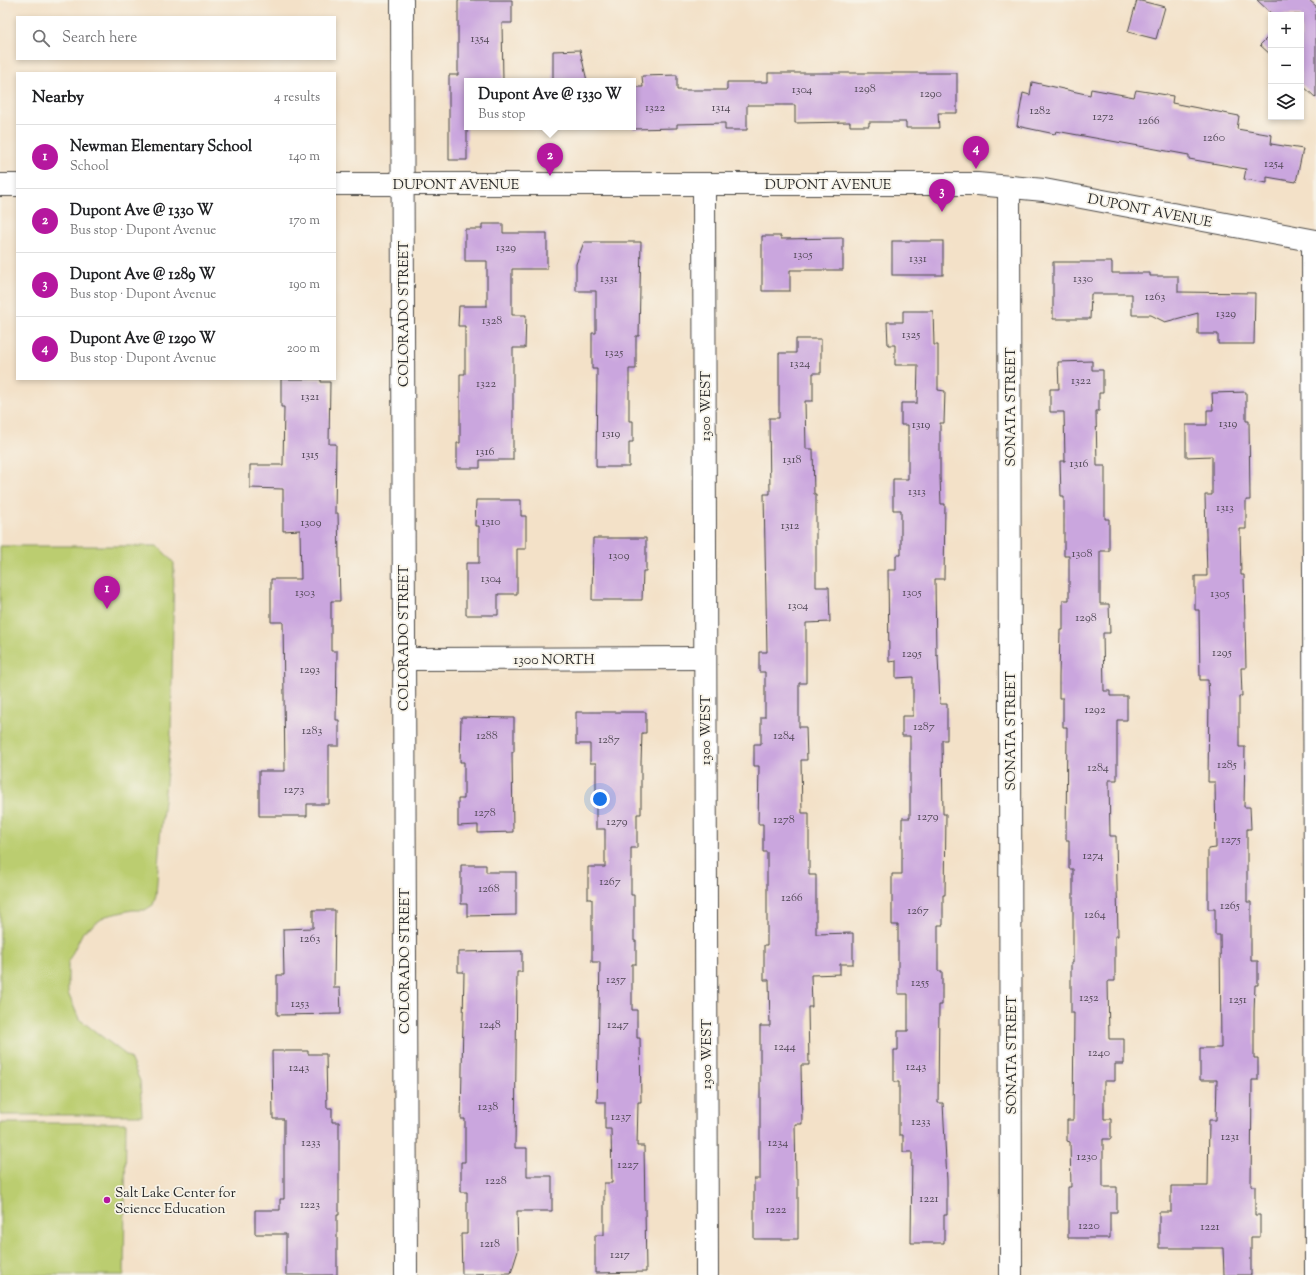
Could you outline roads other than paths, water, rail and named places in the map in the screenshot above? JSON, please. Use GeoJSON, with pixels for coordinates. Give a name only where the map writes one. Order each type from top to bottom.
{"type":"FeatureCollection","features":[{"type":"Feature","properties":{"kind":"street","name":"COLORADO STREET"},"geometry":{"type":"LineString","coordinates":[[402,0],[406,1275]]}},
{"type":"Feature","properties":{"kind":"street","name":"DUPONT AVENUE"},"geometry":{"type":"LineString","coordinates":[[336,184],[977,184],[1044,190],[1314,241]]}},
{"type":"Feature","properties":{"kind":"street","name":"1300 WEST"},"geometry":{"type":"LineString","coordinates":[[704,184],[707,1275]]}},
{"type":"Feature","properties":{"kind":"street"},"geometry":{"type":"LineString","coordinates":[[0,185],[16,185]]}},
{"type":"Feature","properties":{"kind":"street","name":"SONATA STREET"},"geometry":{"type":"LineString","coordinates":[[1009,186],[1011,1275]]}},
{"type":"Feature","properties":{"kind":"street"},"geometry":{"type":"LineString","coordinates":[[1314,241],[1316,1275]]}},
{"type":"Feature","properties":{"kind":"street","name":"1300 NORTH"},"geometry":{"type":"LineString","coordinates":[[403,659],[705,658]]}},
{"type":"Feature","properties":{"kind":"place","name":"Dupont Ave @ 1290 W"},"geometry":{"type":"Point","coordinates":[976,169]}},
{"type":"Feature","properties":{"kind":"place","name":"Dupont Ave @ 1330 W"},"geometry":{"type":"Point","coordinates":[550,176]}},
{"type":"Feature","properties":{"kind":"place","name":"Dupont Ave @ 1289 W"},"geometry":{"type":"Point","coordinates":[942,212]}},
{"type":"Feature","properties":{"kind":"place","name":"Newman Elementary School"},"geometry":{"type":"Point","coordinates":[107,609]}},
{"type":"Feature","properties":{"kind":"place","name":"Salt Lake Center for Science Education"},"geometry":{"type":"Point","coordinates":[107,1200]}}]}
